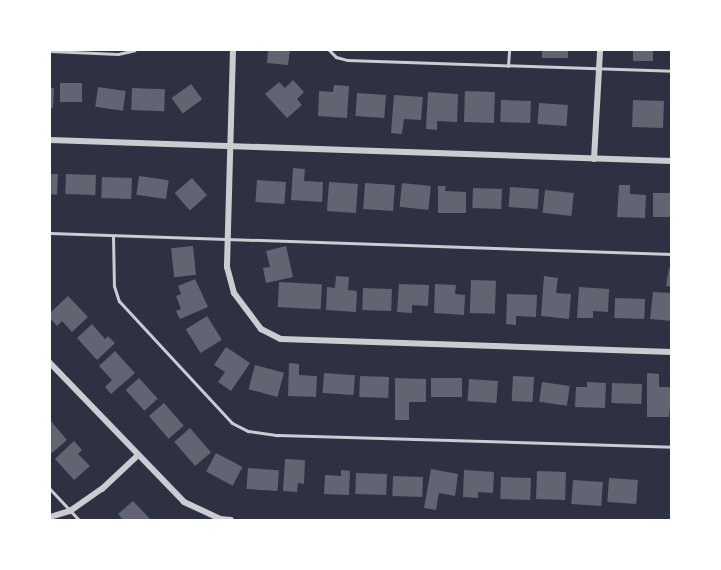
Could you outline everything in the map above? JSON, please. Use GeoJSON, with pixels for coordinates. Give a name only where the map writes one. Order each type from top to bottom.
{"type":"FeatureCollection","features":[{"type":"Feature","properties":{"kind":"street"},"geometry":{"type":"LineString","coordinates":[[233,50],[227,267],[234,293],[261,329],[281,339],[672,352]]}},
{"type":"Feature","properties":{"kind":"street"},"geometry":{"type":"LineString","coordinates":[[594,159],[600,50]]}},
{"type":"Feature","properties":{"kind":"street"},"geometry":{"type":"LineString","coordinates":[[50,140],[672,161]]}},
{"type":"Feature","properties":{"kind":"street"},"geometry":{"type":"LineString","coordinates":[[50,363],[137,456],[184,502],[220,519],[231,520]]}},
{"type":"Feature","properties":{"kind":"street"},"geometry":{"type":"LineString","coordinates":[[50,518],[70,511],[102,489],[137,456]]}},
{"type":"Feature","properties":{"kind":"lane"},"geometry":{"type":"LineString","coordinates":[[50,51],[118,54],[135,50]]}},
{"type":"Feature","properties":{"kind":"lane"},"geometry":{"type":"LineString","coordinates":[[328,50],[336,57],[347,60],[672,71]]}},
{"type":"Feature","properties":{"kind":"lane"},"geometry":{"type":"LineString","coordinates":[[508,66],[509,50]]}},
{"type":"Feature","properties":{"kind":"lane"},"geometry":{"type":"LineString","coordinates":[[50,233],[672,254]]}},
{"type":"Feature","properties":{"kind":"lane"},"geometry":{"type":"LineString","coordinates":[[113,236],[114,286],[119,301],[232,423],[248,431],[278,435],[672,447]]}},
{"type":"Feature","properties":{"kind":"lane"},"geometry":{"type":"LineString","coordinates":[[50,489],[79,520]]}},
{"type":"Feature","properties":{"kind":"building"},"geometry":{"type":"Polygon","coordinates":[[[268,50],[290,50],[288,65],[267,63],[268,50]]]}},
{"type":"Feature","properties":{"kind":"building"},"geometry":{"type":"Polygon","coordinates":[[[542,50],[568,50],[568,58],[542,58],[542,50]]]}},
{"type":"Feature","properties":{"kind":"building"},"geometry":{"type":"Polygon","coordinates":[[[633,50],[653,50],[653,61],[633,61],[633,50]]]}},
{"type":"Feature","properties":{"kind":"building"},"geometry":{"type":"Polygon","coordinates":[[[293,80],[304,92],[297,99],[302,105],[287,118],[265,94],[279,82],[285,88],[293,80]]]}},
{"type":"Feature","properties":{"kind":"building"},"geometry":{"type":"Polygon","coordinates":[[[60,83],[82,83],[82,102],[60,102],[60,83]]]}},
{"type":"Feature","properties":{"kind":"building"},"geometry":{"type":"Polygon","coordinates":[[[191,84],[202,99],[183,113],[172,98],[191,84]]]}},
{"type":"Feature","properties":{"kind":"building"},"geometry":{"type":"Polygon","coordinates":[[[334,85],[349,86],[347,118],[318,116],[319,91],[333,92],[334,85]]]}},
{"type":"Feature","properties":{"kind":"building"},"geometry":{"type":"Polygon","coordinates":[[[98,87],[126,91],[123,111],[95,107],[98,87]]]}},
{"type":"Feature","properties":{"kind":"building"},"geometry":{"type":"Polygon","coordinates":[[[50,88],[54,88],[53,108],[50,108],[50,88]]]}},
{"type":"Feature","properties":{"kind":"building"},"geometry":{"type":"Polygon","coordinates":[[[132,88],[165,89],[164,111],[131,110],[132,88]]]}},
{"type":"Feature","properties":{"kind":"building"},"geometry":{"type":"Polygon","coordinates":[[[465,91],[495,92],[494,123],[464,122],[465,91]]]}},
{"type":"Feature","properties":{"kind":"building"},"geometry":{"type":"Polygon","coordinates":[[[428,92],[458,94],[457,122],[437,121],[437,130],[426,129],[428,92]]]}},
{"type":"Feature","properties":{"kind":"building"},"geometry":{"type":"Polygon","coordinates":[[[357,93],[386,95],[384,118],[355,116],[357,93]]]}},
{"type":"Feature","properties":{"kind":"building"},"geometry":{"type":"Polygon","coordinates":[[[394,95],[423,97],[421,120],[404,119],[402,134],[391,133],[394,95]]]}},
{"type":"Feature","properties":{"kind":"building"},"geometry":{"type":"Polygon","coordinates":[[[501,100],[531,101],[530,123],[500,122],[501,100]]]}},
{"type":"Feature","properties":{"kind":"building"},"geometry":{"type":"Polygon","coordinates":[[[633,100],[664,101],[663,128],[632,127],[633,100]]]}},
{"type":"Feature","properties":{"kind":"building"},"geometry":{"type":"Polygon","coordinates":[[[539,103],[568,105],[566,126],[538,124],[539,103]]]}},
{"type":"Feature","properties":{"kind":"building"},"geometry":{"type":"Polygon","coordinates":[[[293,168],[305,169],[304,181],[323,182],[322,202],[291,200],[293,168]]]}},
{"type":"Feature","properties":{"kind":"building"},"geometry":{"type":"Polygon","coordinates":[[[50,174],[58,174],[57,195],[50,194],[50,174]]]}},
{"type":"Feature","properties":{"kind":"building"},"geometry":{"type":"Polygon","coordinates":[[[66,174],[96,175],[95,195],[65,194],[66,174]]]}},
{"type":"Feature","properties":{"kind":"building"},"geometry":{"type":"Polygon","coordinates":[[[139,176],[169,180],[166,199],[136,195],[139,176]]]}},
{"type":"Feature","properties":{"kind":"building"},"geometry":{"type":"Polygon","coordinates":[[[102,177],[132,178],[131,199],[101,198],[102,177]]]}},
{"type":"Feature","properties":{"kind":"building"},"geometry":{"type":"Polygon","coordinates":[[[192,178],[207,195],[190,210],[175,193],[192,178]]]}},
{"type":"Feature","properties":{"kind":"building"},"geometry":{"type":"Polygon","coordinates":[[[257,180],[286,182],[284,204],[255,202],[257,180]]]}},
{"type":"Feature","properties":{"kind":"building"},"geometry":{"type":"Polygon","coordinates":[[[329,182],[358,184],[356,213],[327,211],[329,182]]]}},
{"type":"Feature","properties":{"kind":"building"},"geometry":{"type":"Polygon","coordinates":[[[365,183],[395,185],[393,211],[363,209],[365,183]]]}},
{"type":"Feature","properties":{"kind":"building"},"geometry":{"type":"Polygon","coordinates":[[[402,183],[431,186],[428,210],[399,207],[402,183]]]}},
{"type":"Feature","properties":{"kind":"building"},"geometry":{"type":"Polygon","coordinates":[[[619,185],[630,185],[630,194],[646,195],[645,218],[617,217],[619,185]]]}},
{"type":"Feature","properties":{"kind":"building"},"geometry":{"type":"Polygon","coordinates":[[[438,186],[446,186],[445,191],[466,192],[466,213],[438,213],[438,186]]]}},
{"type":"Feature","properties":{"kind":"building"},"geometry":{"type":"Polygon","coordinates":[[[510,187],[539,189],[538,209],[509,207],[510,187]]]}},
{"type":"Feature","properties":{"kind":"building"},"geometry":{"type":"Polygon","coordinates":[[[473,188],[502,189],[501,209],[472,208],[473,188]]]}},
{"type":"Feature","properties":{"kind":"building"},"geometry":{"type":"Polygon","coordinates":[[[545,190],[574,193],[571,216],[543,213],[545,190]]]}},
{"type":"Feature","properties":{"kind":"building"},"geometry":{"type":"Polygon","coordinates":[[[653,193],[672,193],[672,217],[653,217],[653,193]]]}},
{"type":"Feature","properties":{"kind":"building"},"geometry":{"type":"Polygon","coordinates":[[[193,246],[196,275],[174,277],[171,248],[193,246]]]}},
{"type":"Feature","properties":{"kind":"building"},"geometry":{"type":"Polygon","coordinates":[[[286,246],[293,277],[266,283],[263,268],[270,267],[266,251],[286,246]]]}},
{"type":"Feature","properties":{"kind":"building"},"geometry":{"type":"Polygon","coordinates":[[[669,268],[672,269],[672,287],[666,286],[669,268]]]}},
{"type":"Feature","properties":{"kind":"building"},"geometry":{"type":"Polygon","coordinates":[[[336,276],[349,277],[348,290],[357,291],[356,312],[326,310],[327,287],[335,288],[336,276]]]}},
{"type":"Feature","properties":{"kind":"building"},"geometry":{"type":"Polygon","coordinates":[[[544,276],[558,278],[556,293],[571,294],[569,319],[541,316],[544,276]]]}},
{"type":"Feature","properties":{"kind":"building"},"geometry":{"type":"Polygon","coordinates":[[[195,279],[208,307],[180,319],[176,311],[181,309],[176,296],[181,294],[178,286],[195,279]]]}},
{"type":"Feature","properties":{"kind":"building"},"geometry":{"type":"Polygon","coordinates":[[[471,280],[496,281],[495,314],[470,313],[471,280]]]}},
{"type":"Feature","properties":{"kind":"building"},"geometry":{"type":"Polygon","coordinates":[[[279,282],[322,284],[321,309],[278,307],[279,282]]]}},
{"type":"Feature","properties":{"kind":"building"},"geometry":{"type":"Polygon","coordinates":[[[399,284],[429,285],[428,306],[412,305],[412,313],[397,312],[399,284]]]}},
{"type":"Feature","properties":{"kind":"building"},"geometry":{"type":"Polygon","coordinates":[[[435,284],[456,285],[455,294],[465,295],[464,315],[434,313],[435,284]]]}},
{"type":"Feature","properties":{"kind":"building"},"geometry":{"type":"Polygon","coordinates":[[[579,287],[609,289],[608,312],[593,311],[593,318],[577,318],[579,287]]]}},
{"type":"Feature","properties":{"kind":"building"},"geometry":{"type":"Polygon","coordinates":[[[363,288],[392,289],[391,311],[362,310],[363,288]]]}},
{"type":"Feature","properties":{"kind":"building"},"geometry":{"type":"Polygon","coordinates":[[[653,292],[672,293],[672,321],[650,319],[653,292]]]}},
{"type":"Feature","properties":{"kind":"building"},"geometry":{"type":"Polygon","coordinates":[[[507,294],[537,295],[536,317],[516,316],[516,325],[506,324],[507,294]]]}},
{"type":"Feature","properties":{"kind":"building"},"geometry":{"type":"Polygon","coordinates":[[[68,296],[88,317],[72,332],[62,321],[57,326],[50,318],[50,313],[68,296]]]}},
{"type":"Feature","properties":{"kind":"building"},"geometry":{"type":"Polygon","coordinates":[[[615,298],[645,299],[644,319],[614,318],[615,298]]]}},
{"type":"Feature","properties":{"kind":"building"},"geometry":{"type":"Polygon","coordinates":[[[207,316],[222,340],[201,353],[186,329],[207,316]]]}},
{"type":"Feature","properties":{"kind":"building"},"geometry":{"type":"Polygon","coordinates":[[[92,324],[105,339],[108,336],[115,343],[97,360],[77,338],[92,324]]]}},
{"type":"Feature","properties":{"kind":"building"},"geometry":{"type":"Polygon","coordinates":[[[226,347],[250,363],[231,391],[218,382],[225,372],[214,365],[226,347]]]}},
{"type":"Feature","properties":{"kind":"building"},"geometry":{"type":"Polygon","coordinates":[[[115,351],[135,373],[111,394],[105,387],[112,380],[99,366],[115,351]]]}},
{"type":"Feature","properties":{"kind":"building"},"geometry":{"type":"Polygon","coordinates":[[[289,363],[299,364],[299,375],[317,376],[316,397],[288,396],[289,363]]]}},
{"type":"Feature","properties":{"kind":"building"},"geometry":{"type":"Polygon","coordinates":[[[255,365],[284,373],[278,397],[249,389],[255,365]]]}},
{"type":"Feature","properties":{"kind":"building"},"geometry":{"type":"Polygon","coordinates":[[[324,373],[355,375],[354,395],[323,393],[324,373]]]}},
{"type":"Feature","properties":{"kind":"building"},"geometry":{"type":"Polygon","coordinates":[[[647,373],[659,374],[659,387],[672,387],[669,417],[647,417],[647,373]]]}},
{"type":"Feature","properties":{"kind":"building"},"geometry":{"type":"Polygon","coordinates":[[[360,376],[389,377],[388,398],[359,397],[360,376]]]}},
{"type":"Feature","properties":{"kind":"building"},"geometry":{"type":"Polygon","coordinates":[[[513,376],[534,377],[533,402],[512,401],[513,376]]]}},
{"type":"Feature","properties":{"kind":"building"},"geometry":{"type":"Polygon","coordinates":[[[139,378],[158,399],[144,411],[126,390],[139,378]]]}},
{"type":"Feature","properties":{"kind":"building"},"geometry":{"type":"Polygon","coordinates":[[[395,378],[426,379],[426,402],[409,402],[409,420],[395,420],[395,378]]]}},
{"type":"Feature","properties":{"kind":"building"},"geometry":{"type":"Polygon","coordinates":[[[431,378],[462,378],[462,397],[431,397],[431,378]]]}},
{"type":"Feature","properties":{"kind":"building"},"geometry":{"type":"Polygon","coordinates":[[[469,379],[498,381],[496,403],[467,401],[469,379]]]}},
{"type":"Feature","properties":{"kind":"building"},"geometry":{"type":"Polygon","coordinates":[[[542,382],[570,386],[567,406],[539,402],[542,382]]]}},
{"type":"Feature","properties":{"kind":"building"},"geometry":{"type":"Polygon","coordinates":[[[587,382],[606,383],[605,408],[575,407],[576,387],[587,387],[587,382]]]}},
{"type":"Feature","properties":{"kind":"building"},"geometry":{"type":"Polygon","coordinates":[[[612,383],[642,384],[641,404],[611,403],[612,383]]]}},
{"type":"Feature","properties":{"kind":"building"},"geometry":{"type":"Polygon","coordinates":[[[164,403],[184,426],[169,439],[149,416],[164,403]]]}},
{"type":"Feature","properties":{"kind":"building"},"geometry":{"type":"Polygon","coordinates":[[[50,420],[67,440],[52,453],[50,450],[50,420]]]}},
{"type":"Feature","properties":{"kind":"building"},"geometry":{"type":"Polygon","coordinates":[[[190,428],[211,452],[195,466],[174,442],[190,428]]]}},
{"type":"Feature","properties":{"kind":"building"},"geometry":{"type":"Polygon","coordinates":[[[74,441],[82,450],[78,454],[90,466],[74,480],[55,459],[74,441]]]}},
{"type":"Feature","properties":{"kind":"building"},"geometry":{"type":"Polygon","coordinates":[[[216,453],[242,467],[233,486],[206,472],[216,453]]]}},
{"type":"Feature","properties":{"kind":"building"},"geometry":{"type":"Polygon","coordinates":[[[285,459],[305,460],[304,484],[298,483],[297,492],[283,491],[285,459]]]}},
{"type":"Feature","properties":{"kind":"building"},"geometry":{"type":"Polygon","coordinates":[[[248,468],[279,470],[277,491],[247,489],[248,468]]]}},
{"type":"Feature","properties":{"kind":"building"},"geometry":{"type":"Polygon","coordinates":[[[431,469],[458,474],[455,496],[439,493],[436,510],[424,508],[431,469]]]}},
{"type":"Feature","properties":{"kind":"building"},"geometry":{"type":"Polygon","coordinates":[[[341,470],[350,471],[349,495],[324,494],[325,475],[341,476],[341,470]]]}},
{"type":"Feature","properties":{"kind":"building"},"geometry":{"type":"Polygon","coordinates":[[[464,470],[494,472],[493,493],[478,492],[478,498],[463,497],[464,470]]]}},
{"type":"Feature","properties":{"kind":"building"},"geometry":{"type":"Polygon","coordinates":[[[537,471],[566,472],[565,500],[536,499],[537,471]]]}},
{"type":"Feature","properties":{"kind":"building"},"geometry":{"type":"Polygon","coordinates":[[[356,473],[387,474],[386,495],[355,494],[356,473]]]}},
{"type":"Feature","properties":{"kind":"building"},"geometry":{"type":"Polygon","coordinates":[[[393,476],[423,477],[422,497],[392,496],[393,476]]]}},
{"type":"Feature","properties":{"kind":"building"},"geometry":{"type":"Polygon","coordinates":[[[501,477],[531,478],[530,500],[500,499],[501,477]]]}},
{"type":"Feature","properties":{"kind":"building"},"geometry":{"type":"Polygon","coordinates":[[[609,478],[638,480],[636,504],[607,502],[609,478]]]}},
{"type":"Feature","properties":{"kind":"building"},"geometry":{"type":"Polygon","coordinates":[[[573,480],[603,482],[601,506],[571,504],[573,480]]]}},
{"type":"Feature","properties":{"kind":"building"},"geometry":{"type":"Polygon","coordinates":[[[133,501],[151,520],[123,520],[118,514],[133,501]]]}}]}
